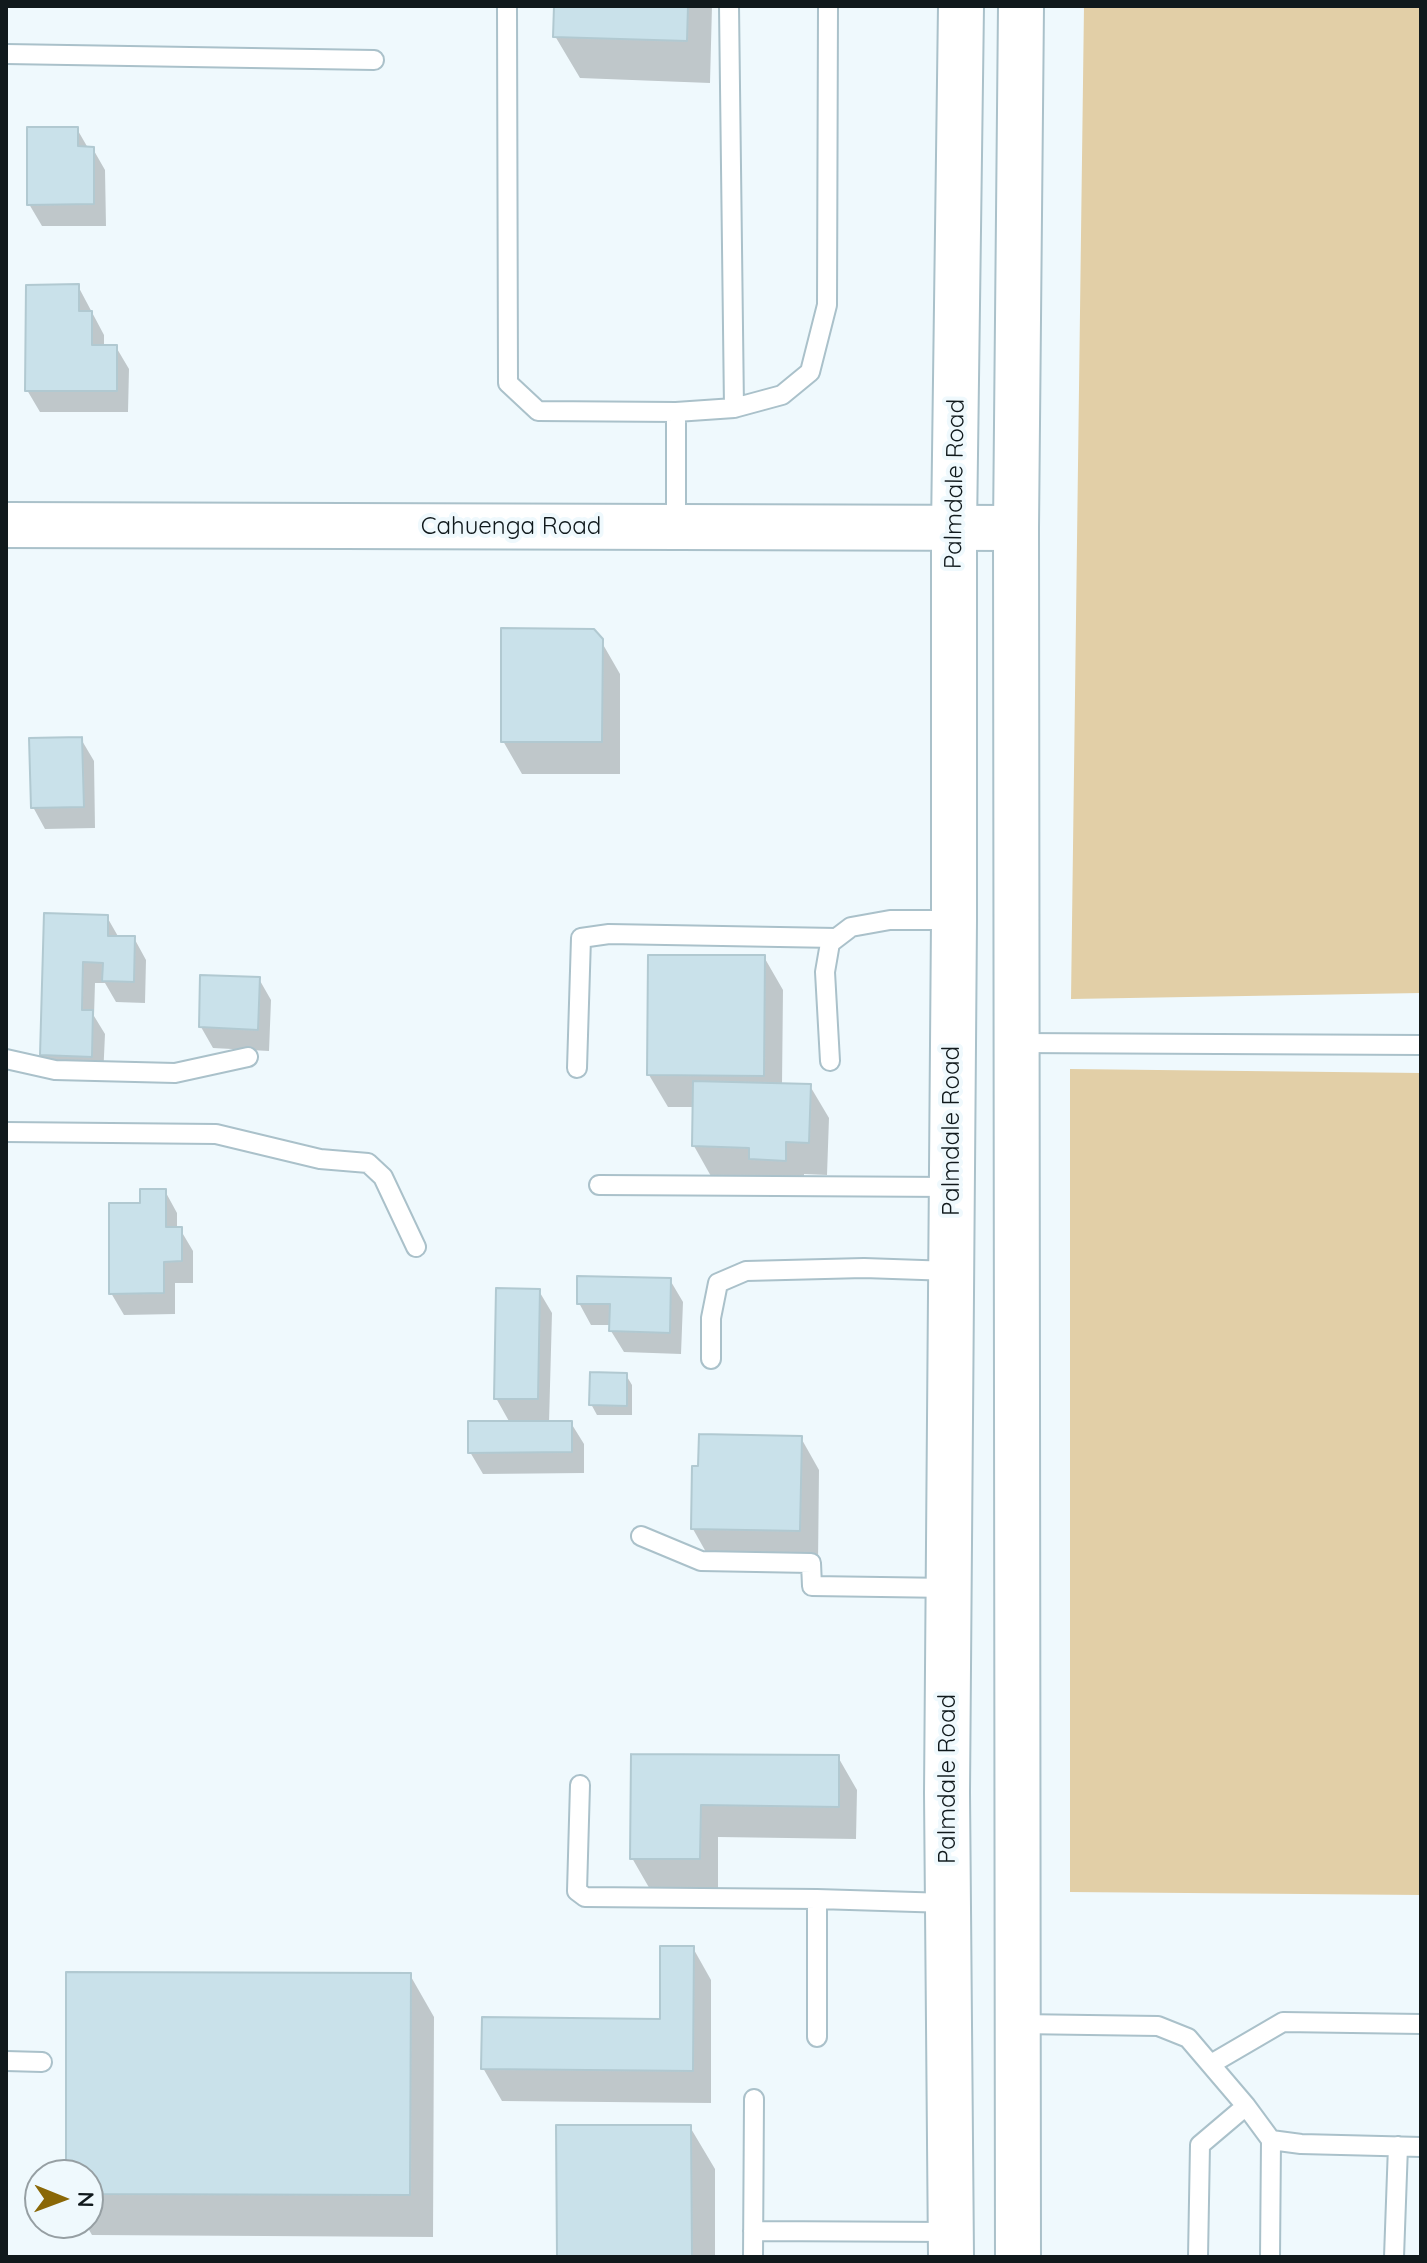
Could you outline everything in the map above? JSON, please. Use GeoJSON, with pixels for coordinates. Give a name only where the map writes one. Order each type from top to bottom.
{"type":"FeatureCollection","features":[{"type":"Feature","properties":{"kind":"main road","name":"Palmdale Road"},"geometry":{"type":"LineString","coordinates":[[951,2244],[947,1792],[954,529],[961,6]]}},
{"type":"Feature","properties":{"kind":"main road"},"geometry":{"type":"LineString","coordinates":[[1018,2257],[1016,528],[1021,6]]}},
{"type":"Feature","properties":{"kind":"main road","name":"Cahuenga Road"},"geometry":{"type":"LineString","coordinates":[[6,525],[1016,528]]}},
{"type":"Feature","properties":{"kind":"lane"},"geometry":{"type":"LineString","coordinates":[[507,6],[508,383],[538,411],[676,412],[734,408],[782,395],[810,372],[827,305],[828,6]]}},
{"type":"Feature","properties":{"kind":"lane"},"geometry":{"type":"LineString","coordinates":[[729,6],[734,408]]}},
{"type":"Feature","properties":{"kind":"lane"},"geometry":{"type":"LineString","coordinates":[[6,54],[374,60]]}},
{"type":"Feature","properties":{"kind":"lane"},"geometry":{"type":"LineString","coordinates":[[676,412],[676,528]]}},
{"type":"Feature","properties":{"kind":"lane"},"geometry":{"type":"LineString","coordinates":[[830,1061],[825,972],[830,943],[851,927],[890,920],[954,920]]}},
{"type":"Feature","properties":{"kind":"lane"},"geometry":{"type":"LineString","coordinates":[[577,1068],[581,938],[609,934],[836,938]]}},
{"type":"Feature","properties":{"kind":"lane"},"geometry":{"type":"LineString","coordinates":[[1017,1043],[1421,1045]]}},
{"type":"Feature","properties":{"kind":"lane"},"geometry":{"type":"LineString","coordinates":[[6,1059],[55,1070],[175,1073],[248,1057]]}},
{"type":"Feature","properties":{"kind":"lane"},"geometry":{"type":"LineString","coordinates":[[6,1132],[216,1134],[320,1159],[368,1163],[383,1177],[416,1247]]}},
{"type":"Feature","properties":{"kind":"lane"},"geometry":{"type":"LineString","coordinates":[[599,1185],[952,1187]]}},
{"type":"Feature","properties":{"kind":"lane"},"geometry":{"type":"LineString","coordinates":[[711,1359],[711,1318],[718,1283],[746,1271],[864,1268],[951,1271]]}},
{"type":"Feature","properties":{"kind":"lane"},"geometry":{"type":"LineString","coordinates":[[641,1536],[701,1561],[811,1563],[812,1586],[950,1588]]}},
{"type":"Feature","properties":{"kind":"lane"},"geometry":{"type":"LineString","coordinates":[[580,1785],[577,1891],[585,1897],[948,1903]]}},
{"type":"Feature","properties":{"kind":"lane"},"geometry":{"type":"LineString","coordinates":[[817,1899],[817,2037]]}},
{"type":"Feature","properties":{"kind":"lane"},"geometry":{"type":"LineString","coordinates":[[1211,2064],[1283,2022],[1421,2024]]}},
{"type":"Feature","properties":{"kind":"lane"},"geometry":{"type":"LineString","coordinates":[[1019,2024],[1158,2026],[1188,2038],[1271,2140],[1270,2257]]}},
{"type":"Feature","properties":{"kind":"lane"},"geometry":{"type":"LineString","coordinates":[[6,2061],[42,2062]]}},
{"type":"Feature","properties":{"kind":"lane"},"geometry":{"type":"LineString","coordinates":[[753,2257],[754,2099]]}},
{"type":"Feature","properties":{"kind":"lane"},"geometry":{"type":"LineString","coordinates":[[1198,2257],[1200,2145],[1246,2106]]}},
{"type":"Feature","properties":{"kind":"lane"},"geometry":{"type":"LineString","coordinates":[[1271,2140],[1301,2144],[1421,2147]]}},
{"type":"Feature","properties":{"kind":"lane"},"geometry":{"type":"LineString","coordinates":[[1394,2257],[1398,2146]]}},
{"type":"Feature","properties":{"kind":"lane"},"geometry":{"type":"LineString","coordinates":[[753,2231],[951,2244]]}},
{"type":"Feature","properties":{"kind":"shaded area"},"geometry":{"type":"Polygon","coordinates":[[[1084,6],[1421,6],[1421,993],[1071,999],[1084,6]]]}},
{"type":"Feature","properties":{"kind":"shaded area"},"geometry":{"type":"Polygon","coordinates":[[[1070,1069],[1421,1073],[1421,1895],[1070,1892],[1070,1069]]]}},
{"type":"Feature","properties":{"kind":"building"},"geometry":{"type":"Polygon","coordinates":[[[554,6],[688,6],[687,41],[553,37],[554,6]]]}},
{"type":"Feature","properties":{"kind":"building"},"geometry":{"type":"Polygon","coordinates":[[[27,127],[78,127],[78,146],[94,147],[94,204],[27,205],[27,127]]]}},
{"type":"Feature","properties":{"kind":"building"},"geometry":{"type":"Polygon","coordinates":[[[79,284],[79,311],[92,311],[92,345],[117,345],[117,391],[25,391],[26,285],[79,284]]]}},
{"type":"Feature","properties":{"kind":"building"},"geometry":{"type":"Polygon","coordinates":[[[501,628],[594,629],[603,639],[602,742],[501,742],[501,628]]]}},
{"type":"Feature","properties":{"kind":"building"},"geometry":{"type":"Polygon","coordinates":[[[82,737],[84,807],[31,808],[29,738],[82,737]]]}},
{"type":"Feature","properties":{"kind":"building"},"geometry":{"type":"Polygon","coordinates":[[[44,913],[108,915],[108,936],[135,936],[134,982],[102,981],[103,963],[83,962],[82,1010],[93,1010],[92,1057],[40,1055],[44,913]]]}},
{"type":"Feature","properties":{"kind":"building"},"geometry":{"type":"Polygon","coordinates":[[[648,955],[765,955],[764,1076],[647,1075],[648,955]]]}},
{"type":"Feature","properties":{"kind":"building"},"geometry":{"type":"Polygon","coordinates":[[[200,975],[260,977],[258,1030],[199,1027],[200,975]]]}},
{"type":"Feature","properties":{"kind":"building"},"geometry":{"type":"Polygon","coordinates":[[[693,1081],[811,1084],[809,1143],[786,1142],[786,1161],[749,1159],[749,1148],[692,1146],[693,1081]]]}},
{"type":"Feature","properties":{"kind":"building"},"geometry":{"type":"Polygon","coordinates":[[[140,1189],[166,1189],[166,1227],[182,1227],[182,1261],[164,1262],[164,1293],[109,1294],[109,1203],[140,1203],[140,1189]]]}},
{"type":"Feature","properties":{"kind":"building"},"geometry":{"type":"Polygon","coordinates":[[[577,1276],[671,1278],[670,1333],[609,1331],[610,1304],[577,1304],[577,1276]]]}},
{"type":"Feature","properties":{"kind":"building"},"geometry":{"type":"Polygon","coordinates":[[[496,1288],[540,1289],[538,1399],[494,1399],[496,1288]]]}},
{"type":"Feature","properties":{"kind":"building"},"geometry":{"type":"Polygon","coordinates":[[[590,1372],[627,1373],[627,1406],[589,1405],[590,1372]]]}},
{"type":"Feature","properties":{"kind":"building"},"geometry":{"type":"Polygon","coordinates":[[[468,1421],[572,1421],[572,1452],[468,1453],[468,1421]]]}},
{"type":"Feature","properties":{"kind":"building"},"geometry":{"type":"Polygon","coordinates":[[[699,1434],[802,1436],[800,1531],[691,1529],[692,1466],[698,1466],[699,1434]]]}},
{"type":"Feature","properties":{"kind":"building"},"geometry":{"type":"Polygon","coordinates":[[[631,1754],[839,1755],[839,1807],[701,1805],[700,1859],[630,1859],[631,1754]]]}},
{"type":"Feature","properties":{"kind":"building"},"geometry":{"type":"Polygon","coordinates":[[[660,1946],[694,1946],[693,2071],[481,2069],[482,2017],[660,2019],[660,1946]]]}},
{"type":"Feature","properties":{"kind":"building"},"geometry":{"type":"Polygon","coordinates":[[[66,1972],[411,1973],[410,2195],[104,2194],[104,2159],[66,2159],[66,1972]]]}},
{"type":"Feature","properties":{"kind":"building"},"geometry":{"type":"Polygon","coordinates":[[[556,2125],[691,2125],[692,2257],[557,2257],[556,2125]]]}},
{"type":"Feature","properties":{"kind":"building"},"geometry":{"type":"Polygon","coordinates":[[[423,2256],[423,2257],[147,2257],[423,2256]]]}}]}
